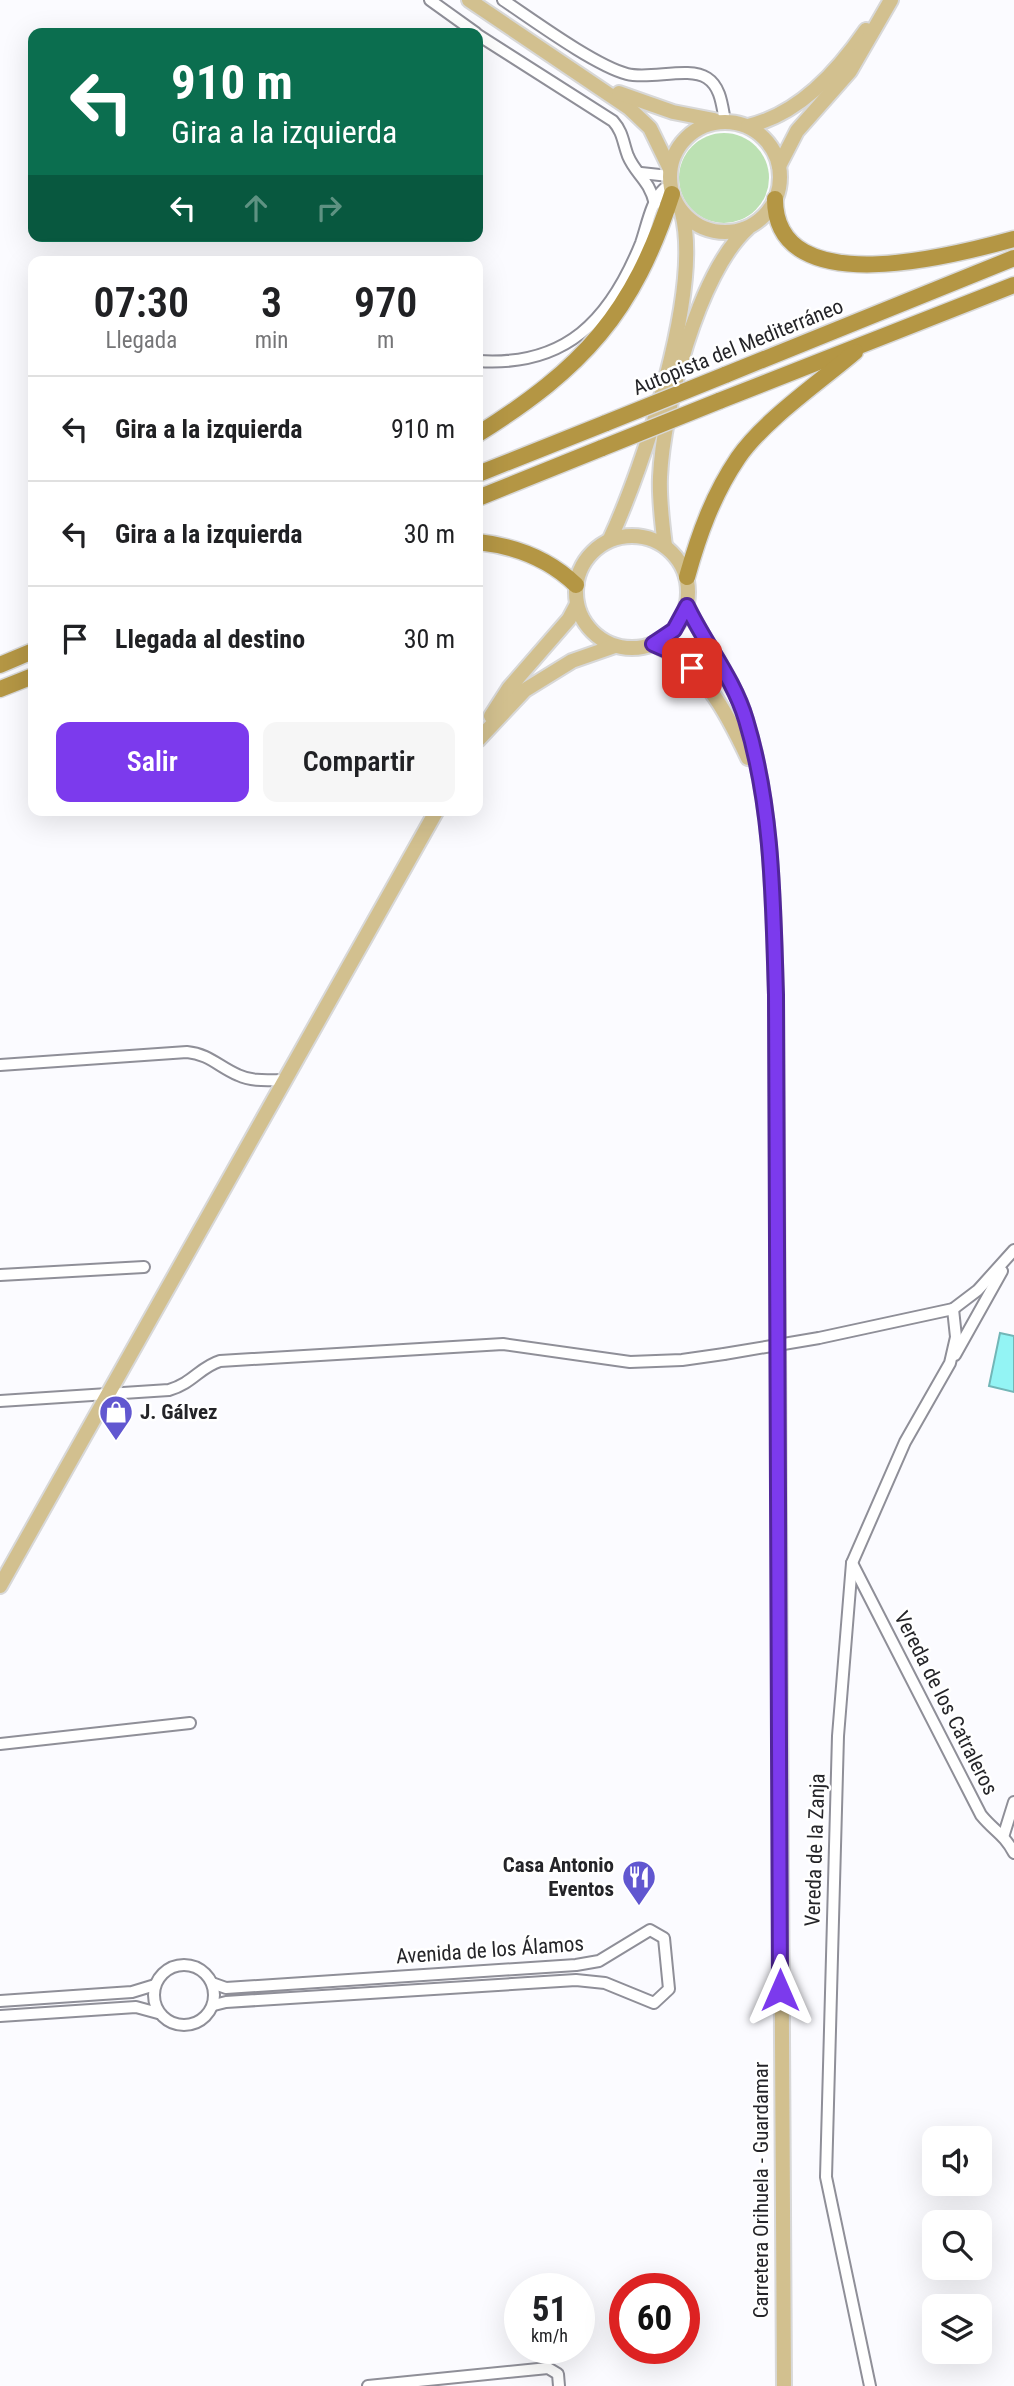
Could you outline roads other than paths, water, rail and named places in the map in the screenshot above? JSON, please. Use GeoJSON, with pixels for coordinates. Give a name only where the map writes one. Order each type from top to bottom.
{"type":"FeatureCollection","features":[{"type":"Feature","properties":{"kind":"highway"},"geometry":{"type":"LineString","coordinates":[[483,431],[559,378],[594,344],[619,312],[662,227],[669,183]]}},
{"type":"Feature","properties":{"kind":"highway"},"geometry":{"type":"LineString","coordinates":[[775,199],[779,228],[788,238],[816,255],[850,264],[899,264],[1014,239]]}},
{"type":"Feature","properties":{"kind":"highway","name":"Autopista del Mediterráneo"},"geometry":{"type":"LineString","coordinates":[[483,472],[1014,258]]}},
{"type":"Feature","properties":{"kind":"highway","name":"Autopista del Mediterráneo"},"geometry":{"type":"LineString","coordinates":[[483,496],[1014,285]]}},
{"type":"Feature","properties":{"kind":"highway"},"geometry":{"type":"LineString","coordinates":[[687,577],[704,519],[739,456],[765,429],[867,343]]}},
{"type":"Feature","properties":{"kind":"highway"},"geometry":{"type":"LineString","coordinates":[[483,543],[538,557],[558,569],[576,585]]}},
{"type":"Feature","properties":{"kind":"highway"},"geometry":{"type":"LineString","coordinates":[[0,665],[28,653]]}},
{"type":"Feature","properties":{"kind":"highway"},"geometry":{"type":"LineString","coordinates":[[0,689],[28,678]]}},
{"type":"Feature","properties":{"kind":"main road"},"geometry":{"type":"LineString","coordinates":[[469,0],[629,107],[650,128],[681,212],[687,252],[676,332],[645,450],[610,540]]}},
{"type":"Feature","properties":{"kind":"main road"},"geometry":{"type":"LineString","coordinates":[[748,126],[772,119],[816,89],[889,0]]}},
{"type":"Feature","properties":{"kind":"main road"},"geometry":{"type":"LineString","coordinates":[[779,166],[797,131],[850,71],[889,0]]}},
{"type":"Feature","properties":{"kind":"main road"},"geometry":{"type":"LineString","coordinates":[[587,77],[633,100],[673,112],[748,126],[762,136],[773,150],[779,166],[780,183],[775,199],[766,214],[736,240],[709,284],[681,367],[660,474],[660,510],[666,546]]}},
{"type":"Feature","properties":{"kind":"main road"},"geometry":{"type":"LineString","coordinates":[[669,183],[675,151],[687,136],[702,126],[722,121]]}},
{"type":"Feature","properties":{"kind":"main road"},"geometry":{"type":"LineString","coordinates":[[681,212],[707,229],[730,232],[752,225]]}},
{"type":"Feature","properties":{"kind":"main road"},"geometry":{"type":"LineString","coordinates":[[628,535],[648,537],[666,546],[678,559],[687,577],[687,606],[674,630],[653,644],[635,648],[615,646],[597,636],[584,622],[577,604],[576,585],[582,565],[593,551],[610,540],[628,535]]}},
{"type":"Feature","properties":{"kind":"main road"},"geometry":{"type":"LineString","coordinates":[[483,731],[509,688],[569,619],[577,604]]}},
{"type":"Feature","properties":{"kind":"main road","name":"Carretera Orihuela - Guardamar"},"geometry":{"type":"LineString","coordinates":[[687,606],[699,633],[725,673],[746,719],[766,818],[776,995],[784,2386]]}},
{"type":"Feature","properties":{"kind":"main road","name":"Carretera Orihuela - Guardamar"},"geometry":{"type":"LineString","coordinates":[[653,644],[676,654],[692,668],[722,707],[751,764],[766,818]]}},
{"type":"Feature","properties":{"kind":"main road"},"geometry":{"type":"LineString","coordinates":[[483,734],[525,690],[572,662],[615,646]]}},
{"type":"Feature","properties":{"kind":"main road"},"geometry":{"type":"LineString","coordinates":[[0,1586],[434,816]]}},
{"type":"Feature","properties":{"kind":"street"},"geometry":{"type":"LineString","coordinates":[[430,0],[469,28]]}},
{"type":"Feature","properties":{"kind":"street"},"geometry":{"type":"LineString","coordinates":[[503,0],[615,70],[641,76],[698,74],[708,78],[721,99],[722,121]]}},
{"type":"Feature","properties":{"kind":"street"},"geometry":{"type":"LineString","coordinates":[[483,38],[613,121],[621,132],[629,157],[645,178],[654,204]]}},
{"type":"Feature","properties":{"kind":"street"},"geometry":{"type":"LineString","coordinates":[[483,361],[523,362],[551,352],[586,330],[601,316],[632,263],[654,204],[669,183],[645,178]]}},
{"type":"Feature","properties":{"kind":"street"},"geometry":{"type":"LineString","coordinates":[[0,1065],[187,1052],[203,1054],[234,1074],[251,1080],[284,1080]]}},
{"type":"Feature","properties":{"kind":"street"},"geometry":{"type":"LineString","coordinates":[[0,1401],[106,1396],[182,1387],[196,1378],[208,1365],[220,1361],[503,1344],[630,1363],[724,1354],[819,1338],[953,1309],[978,1290],[1012,1254]]}},
{"type":"Feature","properties":{"kind":"street","name":"Vereda de la Zanja"},"geometry":{"type":"LineString","coordinates":[[870,2386],[826,2177],[838,1736],[852,1563],[905,1442],[1012,1254]]}},
{"type":"Feature","properties":{"kind":"street"},"geometry":{"type":"LineString","coordinates":[[0,1275],[144,1267]]}},
{"type":"Feature","properties":{"kind":"street"},"geometry":{"type":"LineString","coordinates":[[950,1363],[956,1337],[953,1309]]}},
{"type":"Feature","properties":{"kind":"street","name":"Vereda de los Catraleros"},"geometry":{"type":"LineString","coordinates":[[852,1563],[981,1815],[990,1826],[1004,1834],[1014,1853]]}},
{"type":"Feature","properties":{"kind":"street"},"geometry":{"type":"LineString","coordinates":[[0,1744],[190,1723]]}},
{"type":"Feature","properties":{"kind":"street"},"geometry":{"type":"LineString","coordinates":[[1004,1834],[1014,1802]]}},
{"type":"Feature","properties":{"kind":"street","name":"Avenida de los Álamos"},"geometry":{"type":"LineString","coordinates":[[212,1983],[226,1988],[576,1965],[599,1961],[650,1930],[664,1938],[669,1989],[653,2003],[605,1983],[576,1980],[226,2001],[214,2005]]}},
{"type":"Feature","properties":{"kind":"street"},"geometry":{"type":"LineString","coordinates":[[181,1965],[201,1970],[212,1983],[214,2005],[200,2021],[182,2026],[165,2019],[158,2012],[153,1993],[155,1984],[168,1969],[181,1965]]}},
{"type":"Feature","properties":{"kind":"street"},"geometry":{"type":"LineString","coordinates":[[0,2001],[132,1992],[155,1984]]}},
{"type":"Feature","properties":{"kind":"street"},"geometry":{"type":"LineString","coordinates":[[0,2016],[136,2007],[158,2012]]}},
{"type":"Feature","properties":{"kind":"street"},"geometry":{"type":"LineString","coordinates":[[368,2386],[548,2368],[558,2374],[558,2386]]}},
{"type":"Feature","properties":{"kind":"water"},"geometry":{"type":"Polygon","coordinates":[[[1000,1333],[1014,1336],[1014,1392],[989,1386],[1000,1333]]]}},
{"type":"Feature","properties":{"kind":"place","name":"J. Gálvez"},"geometry":{"type":"Point","coordinates":[116,1442]}},
{"type":"Feature","properties":{"kind":"place","name":"Casa Antonio Eventos"},"geometry":{"type":"Point","coordinates":[639,1907]}}]}
